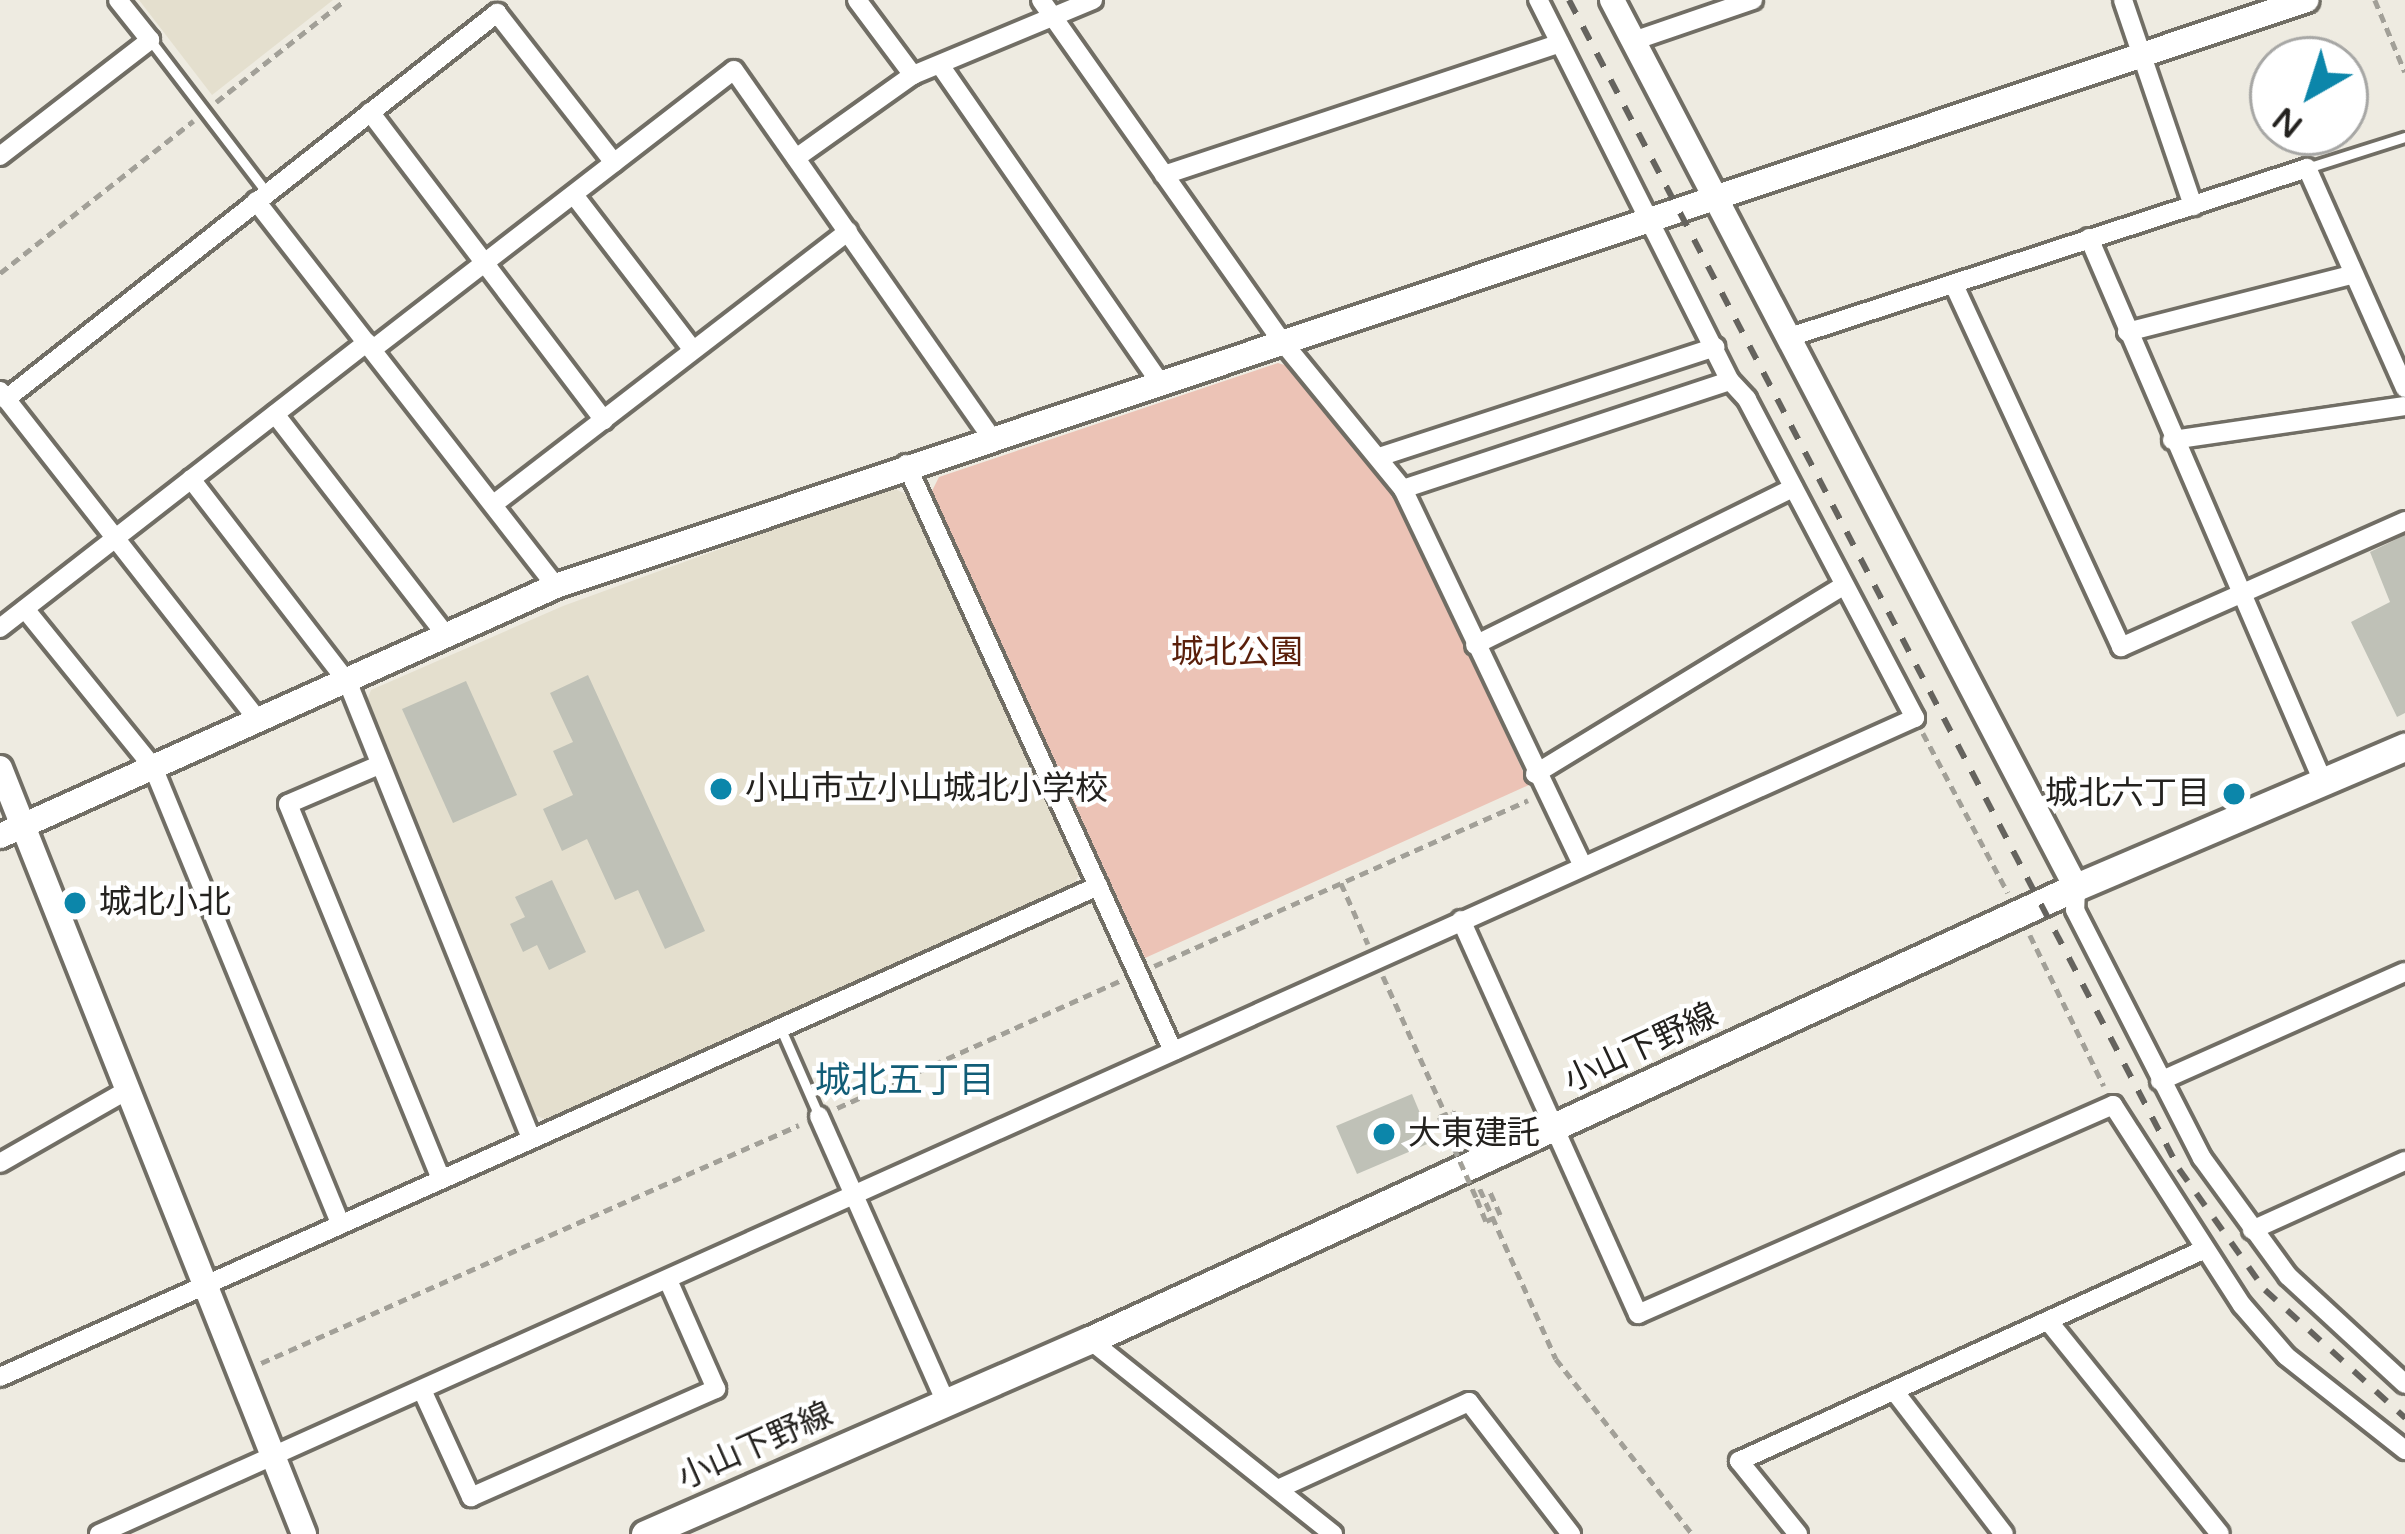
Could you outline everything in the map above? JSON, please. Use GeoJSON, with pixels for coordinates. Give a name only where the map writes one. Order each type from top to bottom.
{"type":"FeatureCollection","features":[{"type":"Feature","properties":{"kind":"main road","name":"小山下野線"},"geometry":{"type":"LineString","coordinates":[[645,1534],[1090,1340],[2076,887],[2405,747]]}},
{"type":"Feature","properties":{"kind":"street"},"geometry":{"type":"LineString","coordinates":[[0,156],[150,40],[118,0]]}},
{"type":"Feature","properties":{"kind":"street"},"geometry":{"type":"LineString","coordinates":[[857,0],[913,75]]}},
{"type":"Feature","properties":{"kind":"street"},"geometry":{"type":"LineString","coordinates":[[796,158],[913,75],[1047,8],[1093,0]]}},
{"type":"Feature","properties":{"kind":"street"},"geometry":{"type":"LineString","coordinates":[[99,1534],[1915,718],[1730,380],[1538,0]]}},
{"type":"Feature","properties":{"kind":"street"},"geometry":{"type":"LineString","coordinates":[[1612,0],[2076,887],[2075,910],[2160,1081],[2252,1230],[2327,1318],[2405,1384]]}},
{"type":"Feature","properties":{"kind":"street"},"geometry":{"type":"LineString","coordinates":[[1634,41],[1753,0]]}},
{"type":"Feature","properties":{"kind":"street"},"geometry":{"type":"LineString","coordinates":[[2123,0],[2193,206]]}},
{"type":"Feature","properties":{"kind":"street"},"geometry":{"type":"LineString","coordinates":[[0,836],[556,586],[1157,378],[1652,220],[2306,0]]}},
{"type":"Feature","properties":{"kind":"street"},"geometry":{"type":"LineString","coordinates":[[1047,8],[1281,340],[1403,489],[1582,866]]}},
{"type":"Feature","properties":{"kind":"street"},"geometry":{"type":"LineString","coordinates":[[256,718],[3,395],[497,14],[614,163]]}},
{"type":"Feature","properties":{"kind":"street"},"geometry":{"type":"LineString","coordinates":[[1164,175],[1560,43]]}},
{"type":"Feature","properties":{"kind":"street"},"geometry":{"type":"LineString","coordinates":[[940,64],[1157,378]]}},
{"type":"Feature","properties":{"kind":"street"},"geometry":{"type":"LineString","coordinates":[[0,628],[275,414],[484,263],[734,70],[991,436]]}},
{"type":"Feature","properties":{"kind":"street"},"geometry":{"type":"LineString","coordinates":[[370,112],[604,420]]}},
{"type":"Feature","properties":{"kind":"street"},"geometry":{"type":"LineString","coordinates":[[1790,337],[2307,168],[2405,388]]}},
{"type":"Feature","properties":{"kind":"street"},"geometry":{"type":"LineString","coordinates":[[574,195],[693,350]]}},
{"type":"Feature","properties":{"kind":"street"},"geometry":{"type":"LineString","coordinates":[[261,197],[556,586]]}},
{"type":"Feature","properties":{"kind":"street"},"geometry":{"type":"LineString","coordinates":[[494,504],[848,231]]}},
{"type":"Feature","properties":{"kind":"street"},"geometry":{"type":"LineString","coordinates":[[2089,238],[2172,440],[2324,784]]}},
{"type":"Feature","properties":{"kind":"street"},"geometry":{"type":"LineString","coordinates":[[2127,332],[2354,274]]}},
{"type":"Feature","properties":{"kind":"street"},"geometry":{"type":"LineString","coordinates":[[1954,286],[2121,647],[2405,521]]}},
{"type":"Feature","properties":{"kind":"street"},"geometry":{"type":"LineString","coordinates":[[1379,457],[1715,347]]}},
{"type":"Feature","properties":{"kind":"street"},"geometry":{"type":"LineString","coordinates":[[1403,489],[1730,380]]}},
{"type":"Feature","properties":{"kind":"street"},"geometry":{"type":"LineString","coordinates":[[2172,440],[2405,406]]}},
{"type":"Feature","properties":{"kind":"street"},"geometry":{"type":"LineString","coordinates":[[275,414],[446,634]]}},
{"type":"Feature","properties":{"kind":"street"},"geometry":{"type":"LineString","coordinates":[[906,464],[1173,1051]]}},
{"type":"Feature","properties":{"kind":"street"},"geometry":{"type":"LineString","coordinates":[[191,479],[348,682],[531,1139]]}},
{"type":"Feature","properties":{"kind":"street"},"geometry":{"type":"LineString","coordinates":[[1475,645],[1793,488]]}},
{"type":"Feature","properties":{"kind":"street"},"geometry":{"type":"LineString","coordinates":[[1540,783],[1844,586]]}},
{"type":"Feature","properties":{"kind":"street"},"geometry":{"type":"LineString","coordinates":[[25,609],[153,767],[340,1224]]}},
{"type":"Feature","properties":{"kind":"street"},"geometry":{"type":"LineString","coordinates":[[379,765],[288,804],[441,1179]]}},
{"type":"Feature","properties":{"kind":"street"},"geometry":{"type":"LineString","coordinates":[[0,767],[304,1534]]}},
{"type":"Feature","properties":{"kind":"street"},"geometry":{"type":"LineString","coordinates":[[0,1377],[1098,886]]}},
{"type":"Feature","properties":{"kind":"street"},"geometry":{"type":"LineString","coordinates":[[1461,920],[1638,1314],[2114,1105],[2203,1250],[2286,1356],[2405,1450]]}},
{"type":"Feature","properties":{"kind":"street"},"geometry":{"type":"LineString","coordinates":[[2160,1081],[2405,972]]}},
{"type":"Feature","properties":{"kind":"street"},"geometry":{"type":"LineString","coordinates":[[0,1162],[129,1089]]}},
{"type":"Feature","properties":{"kind":"street"},"geometry":{"type":"LineString","coordinates":[[820,1116],[946,1402]]}},
{"type":"Feature","properties":{"kind":"street"},"geometry":{"type":"LineString","coordinates":[[2252,1230],[2405,1161]]}},
{"type":"Feature","properties":{"kind":"street"},"geometry":{"type":"LineString","coordinates":[[1798,1534],[1739,1461],[2203,1250]]}},
{"type":"Feature","properties":{"kind":"street"},"geometry":{"type":"LineString","coordinates":[[422,1390],[471,1497],[716,1389],[668,1280]]}},
{"type":"Feature","properties":{"kind":"street"},"geometry":{"type":"LineString","coordinates":[[2049,1322],[2220,1534]]}},
{"type":"Feature","properties":{"kind":"street"},"geometry":{"type":"LineString","coordinates":[[1090,1340],[1333,1534]]}},
{"type":"Feature","properties":{"kind":"street"},"geometry":{"type":"LineString","coordinates":[[1895,1392],[2004,1534]]}},
{"type":"Feature","properties":{"kind":"street"},"geometry":{"type":"LineString","coordinates":[[1278,1489],[1468,1402],[1570,1534]]}},
{"type":"Feature","properties":{"kind":"lane"},"geometry":{"type":"LineString","coordinates":[[150,40],[261,197]]}},
{"type":"Feature","properties":{"kind":"lane"},"geometry":{"type":"LineString","coordinates":[[2307,168],[2405,137]]}},
{"type":"Feature","properties":{"kind":"lane"},"geometry":{"type":"LineString","coordinates":[[780,1028],[820,1116]]}},
{"type":"Feature","properties":{"kind":"path"},"geometry":{"type":"LineString","coordinates":[[0,274],[345,0]]}},
{"type":"Feature","properties":{"kind":"path"},"geometry":{"type":"LineString","coordinates":[[2375,0],[2405,72]]}},
{"type":"Feature","properties":{"kind":"path"},"geometry":{"type":"LineString","coordinates":[[240,1372],[1138,973],[1540,783]]}},
{"type":"Feature","properties":{"kind":"path"},"geometry":{"type":"LineString","coordinates":[[1340,881],[1556,1360],[1692,1534]]}},
{"type":"Feature","properties":{"kind":"path"},"geometry":{"type":"LineString","coordinates":[[1462,1130],[1453,1111],[1439,1117],[1486,1221],[1499,1215],[1489,1190]]}},
{"type":"Feature","properties":{"kind":"shaded area"},"geometry":{"type":"Polygon","coordinates":[[[139,0],[333,0],[212,95],[139,0]]]}},
{"type":"Feature","properties":{"kind":"shaded area","name":"小山市立小山城北小学校"},"geometry":{"type":"Polygon","coordinates":[[[891,487],[912,497],[1081,872],[1072,887],[547,1120],[532,1114],[365,706],[371,690],[563,606],[891,487]]]}},
{"type":"Feature","properties":{"kind":"green space","name":"城北公園"},"geometry":{"type":"Polygon","coordinates":[[[1278,363],[1291,367],[1381,475],[1416,531],[1529,785],[1145,958],[932,491],[939,477],[1278,363]]]}},
{"type":"Feature","properties":{"kind":"building"},"geometry":{"type":"Polygon","coordinates":[[[2405,535],[2405,713],[2397,717],[2351,622],[2390,602],[2370,552],[2405,535]]]}},
{"type":"Feature","properties":{"kind":"building"},"geometry":{"type":"Polygon","coordinates":[[[588,675],[705,931],[665,949],[638,890],[615,900],[587,839],[562,851],[543,809],[573,795],[553,751],[573,742],[550,693],[588,675]]]}},
{"type":"Feature","properties":{"kind":"building"},"geometry":{"type":"Polygon","coordinates":[[[466,681],[517,795],[453,823],[402,709],[466,681]]]}},
{"type":"Feature","properties":{"kind":"building"},"geometry":{"type":"Polygon","coordinates":[[[552,880],[586,952],[549,970],[537,945],[523,952],[510,924],[525,917],[515,897],[552,880]]]}},
{"type":"Feature","properties":{"kind":"building","name":"大東建託"},"geometry":{"type":"Polygon","coordinates":[[[1412,1094],[1432,1142],[1357,1174],[1336,1126],[1412,1094]]]}},
{"type":"Feature","properties":{"kind":"railway"},"geometry":{"type":"LineString","coordinates":[[1569,0],[2179,1169],[2265,1290],[2405,1418]]}},
{"type":"Feature","properties":{"kind":"place","name":"小山市立小山城北小学校"},"geometry":{"type":"Point","coordinates":[721,789]}},
{"type":"Feature","properties":{"kind":"place","name":"城北六丁目"},"geometry":{"type":"Point","coordinates":[2234,794]}},
{"type":"Feature","properties":{"kind":"place","name":"城北小北"},"geometry":{"type":"Point","coordinates":[75,903]}},
{"type":"Feature","properties":{"kind":"place","name":"大東建託"},"geometry":{"type":"Point","coordinates":[1384,1134]}},
{"type":"Feature","properties":{"kind":"district","name":"城北五丁目"},"geometry":{"type":"Point","coordinates":[905,1081]}}]}
